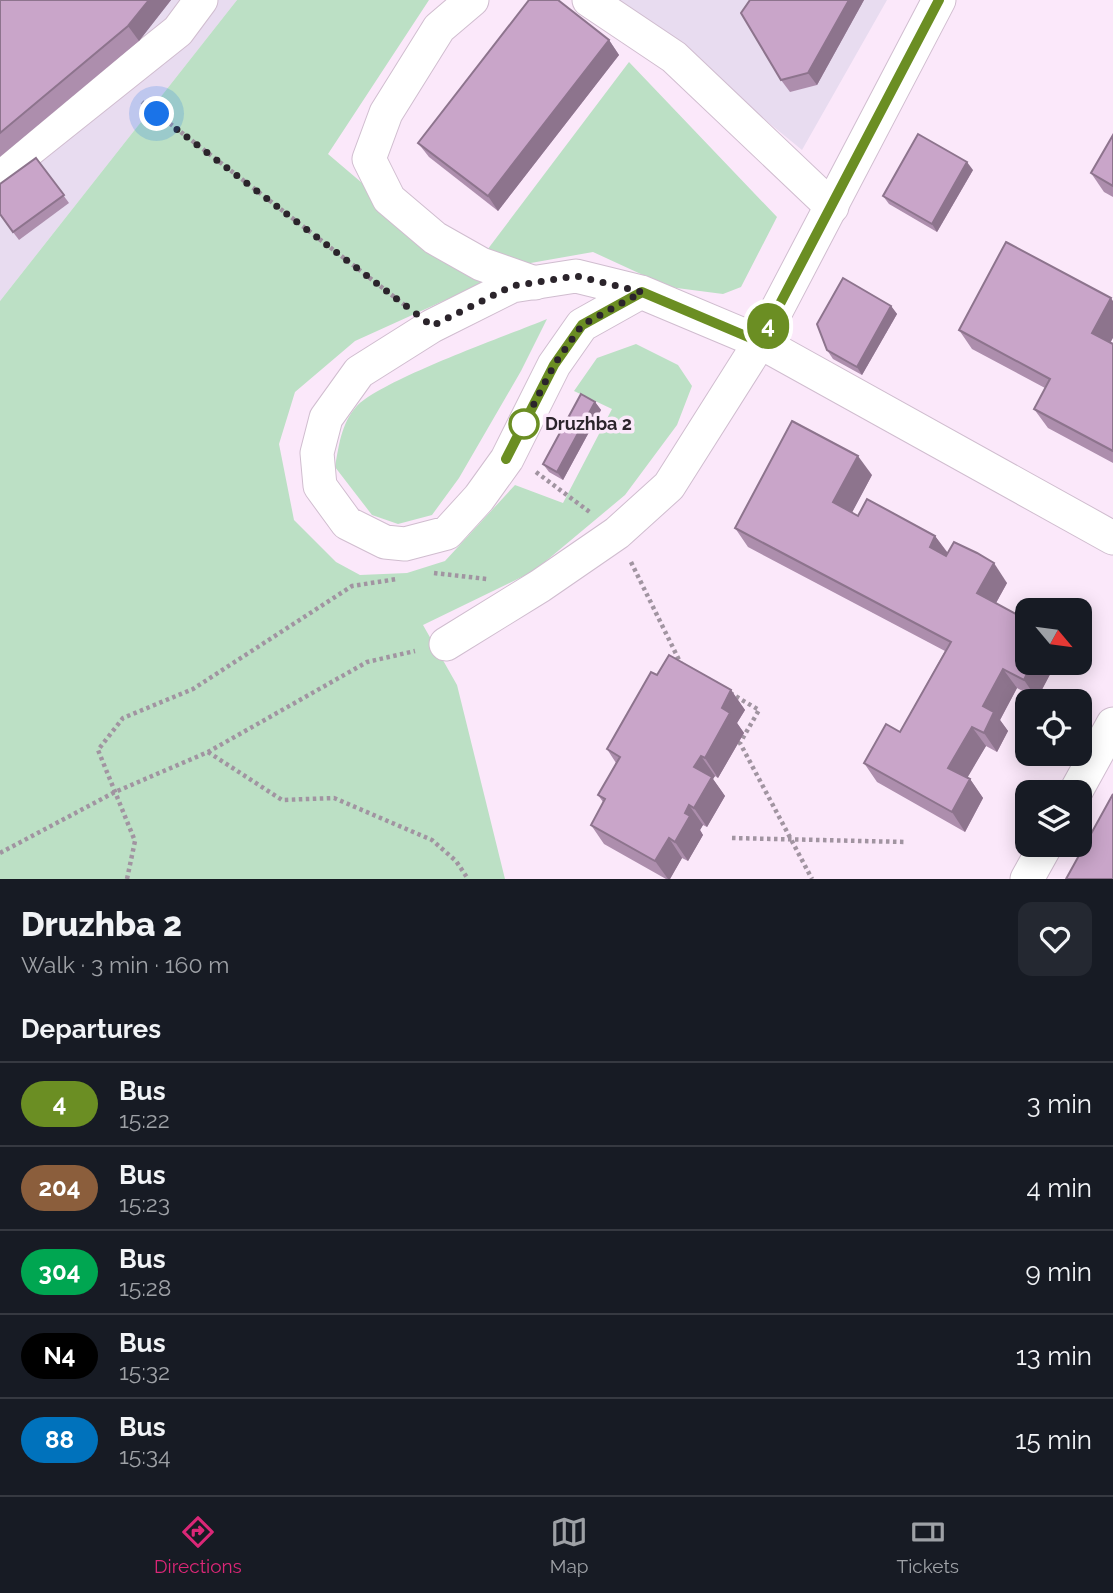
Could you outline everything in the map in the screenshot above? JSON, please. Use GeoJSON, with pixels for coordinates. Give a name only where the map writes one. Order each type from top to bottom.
{"type":"FeatureCollection","features":[{"type":"Feature","properties":{"kind":"street"},"geometry":{"type":"LineString","coordinates":[[0,173],[178,31],[201,0]]}},
{"type":"Feature","properties":{"kind":"street"},"geometry":{"type":"LineString","coordinates":[[472,0],[439,28],[386,113],[369,159],[389,199],[435,239],[481,264],[535,283]]}},
{"type":"Feature","properties":{"kind":"street"},"geometry":{"type":"LineString","coordinates":[[589,0],[674,57],[832,206]]}},
{"type":"Feature","properties":{"kind":"street"},"geometry":{"type":"LineString","coordinates":[[446,644],[540,586],[617,533],[669,486],[760,342],[832,206],[931,4]]}},
{"type":"Feature","properties":{"kind":"street"},"geometry":{"type":"LineString","coordinates":[[642,292],[582,325],[554,365],[506,459],[479,498],[447,533],[405,544],[384,542],[347,523],[320,486],[317,453],[326,418],[359,372],[432,326],[512,286],[576,276],[642,292],[760,342],[1113,538]]}},
{"type":"Feature","properties":{"kind":"street"},"geometry":{"type":"LineString","coordinates":[[1082,780],[1113,724]]}},
{"type":"Feature","properties":{"kind":"street"},"geometry":{"type":"LineString","coordinates":[[1027,879],[1039,857]]}},
{"type":"Feature","properties":{"kind":"path"},"geometry":{"type":"LineString","coordinates":[[115,81],[432,326]]}},
{"type":"Feature","properties":{"kind":"path"},"geometry":{"type":"LineString","coordinates":[[506,459],[538,473],[617,533],[681,664],[692,671]]}},
{"type":"Feature","properties":{"kind":"path"},"geometry":{"type":"LineString","coordinates":[[424,574],[436,572],[540,586]]}},
{"type":"Feature","properties":{"kind":"path"},"geometry":{"type":"LineString","coordinates":[[127,879],[135,841],[98,750],[123,718],[193,689],[352,586],[400,578]]}},
{"type":"Feature","properties":{"kind":"path"},"geometry":{"type":"LineString","coordinates":[[0,853],[115,792],[208,752],[367,662],[446,644]]}},
{"type":"Feature","properties":{"kind":"path"},"geometry":{"type":"LineString","coordinates":[[726,690],[759,710],[740,743],[812,879]]}},
{"type":"Feature","properties":{"kind":"path"},"geometry":{"type":"LineString","coordinates":[[208,752],[282,800],[334,798],[432,840],[456,861],[468,879]]}},
{"type":"Feature","properties":{"kind":"path"},"geometry":{"type":"LineString","coordinates":[[732,838],[906,842]]}},
{"type":"Feature","properties":{"kind":"shaded area"},"geometry":{"type":"Polygon","coordinates":[[[0,0],[237,0],[0,301],[0,0]]]}},
{"type":"Feature","properties":{"kind":"shaded area"},"geometry":{"type":"Polygon","coordinates":[[[602,0],[887,0],[802,150],[682,52],[602,0]]]}},
{"type":"Feature","properties":{"kind":"green space"},"geometry":{"type":"Polygon","coordinates":[[[237,0],[429,0],[328,154],[469,274],[629,62],[777,217],[741,287],[723,294],[669,287],[593,252],[525,264],[355,341],[295,392],[279,444],[294,520],[336,562],[360,575],[407,573],[445,561],[515,485],[563,503],[612,409],[574,391],[597,358],[636,344],[678,365],[692,386],[677,425],[625,495],[534,571],[423,625],[457,685],[505,879],[0,879],[0,301],[237,0]]]}},
{"type":"Feature","properties":{"kind":"green space"},"geometry":{"type":"Polygon","coordinates":[[[547,319],[521,371],[459,478],[432,515],[398,524],[372,515],[335,467],[344,428],[356,407],[370,396],[417,372],[547,319]]]}},
{"type":"Feature","properties":{"kind":"building"},"geometry":{"type":"Polygon","coordinates":[[[0,0],[149,0],[128,26],[0,133],[0,0]]]}},
{"type":"Feature","properties":{"kind":"building"},"geometry":{"type":"Polygon","coordinates":[[[529,0],[558,0],[609,40],[488,196],[418,143],[529,0]]]}},
{"type":"Feature","properties":{"kind":"building"},"geometry":{"type":"Polygon","coordinates":[[[750,0],[849,0],[808,73],[781,80],[741,13],[750,0]]]}},
{"type":"Feature","properties":{"kind":"building"},"geometry":{"type":"Polygon","coordinates":[[[918,134],[967,162],[932,224],[883,196],[918,134]]]}},
{"type":"Feature","properties":{"kind":"building"},"geometry":{"type":"Polygon","coordinates":[[[1113,135],[1113,186],[1091,173],[1113,135]]]}},
{"type":"Feature","properties":{"kind":"building"},"geometry":{"type":"Polygon","coordinates":[[[36,158],[64,195],[13,232],[0,214],[0,184],[36,158]]]}},
{"type":"Feature","properties":{"kind":"building"},"geometry":{"type":"Polygon","coordinates":[[[1006,242],[1111,298],[1092,333],[1113,344],[1113,451],[1034,409],[1050,379],[959,330],[1006,242]]]}},
{"type":"Feature","properties":{"kind":"building"},"geometry":{"type":"Polygon","coordinates":[[[843,278],[891,306],[857,367],[827,350],[817,324],[843,278]]]}},
{"type":"Feature","properties":{"kind":"building"},"geometry":{"type":"Polygon","coordinates":[[[581,394],[595,402],[557,472],[543,464],[581,394]]]}},
{"type":"Feature","properties":{"kind":"building"},"geometry":{"type":"Polygon","coordinates":[[[792,421],[858,456],[833,502],[858,516],[867,499],[935,536],[930,547],[946,556],[954,542],[994,563],[977,593],[1015,614],[1015,675],[1003,669],[983,706],[994,712],[984,733],[972,727],[948,768],[970,779],[952,812],[864,763],[886,724],[900,732],[951,642],[735,528],[792,421]]]}},
{"type":"Feature","properties":{"kind":"building"},"geometry":{"type":"Polygon","coordinates":[[[669,655],[731,690],[722,708],[730,713],[705,758],[701,756],[694,767],[712,777],[694,808],[689,805],[685,813],[690,816],[675,842],[669,838],[655,861],[591,825],[605,799],[598,795],[620,757],[607,749],[651,672],[657,675],[669,655]]]}},
{"type":"Feature","properties":{"kind":"building"},"geometry":{"type":"Polygon","coordinates":[[[1113,794],[1113,879],[1066,879],[1078,857],[1092,857],[1092,832],[1113,794]]]}},
{"type":"Feature","properties":{"kind":"bus line","name":"4"},"geometry":{"type":"LineString","coordinates":[[506,459],[554,365],[582,325],[642,292],[760,342],[939,0]]}},
{"type":"Feature","properties":{"kind":"place","name":"Druzhba 2"},"geometry":{"type":"Point","coordinates":[524,424]}},
{"type":"Feature","properties":{"kind":"route"},"geometry":{"type":"LineString","coordinates":[[157,114],[432,326],[512,286],[576,276],[642,292],[582,325],[554,365],[518,435],[524,424]]}}]}
